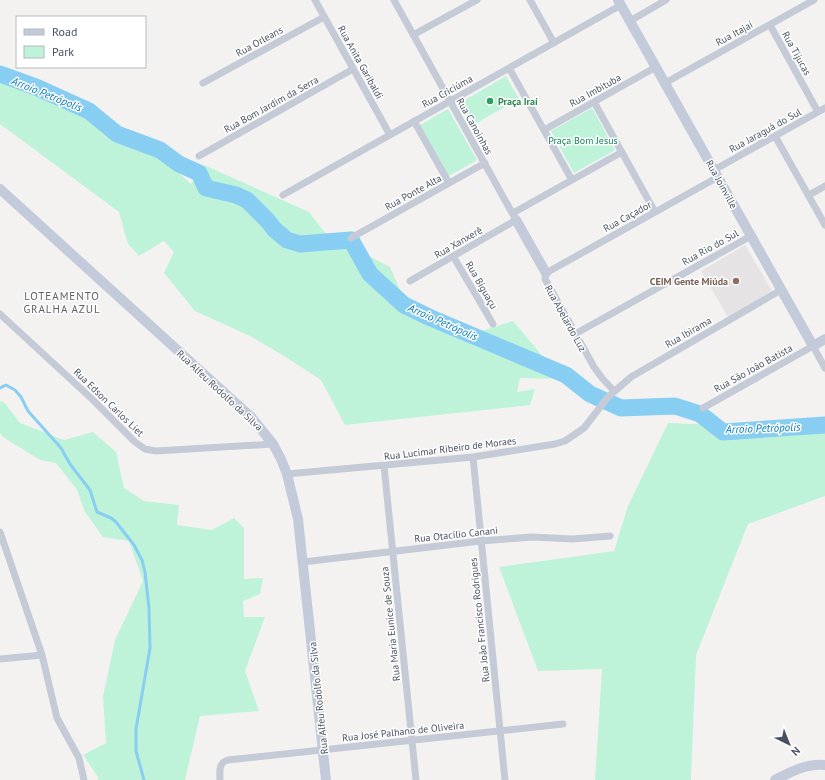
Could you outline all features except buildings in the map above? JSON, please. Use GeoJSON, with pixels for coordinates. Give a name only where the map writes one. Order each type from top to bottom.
{"type":"FeatureCollection","features":[{"type":"Feature","properties":{"kind":"street","name":"Rua Anita Garibaldi"},"geometry":{"type":"LineString","coordinates":[[315,0],[390,134]]}},
{"type":"Feature","properties":{"kind":"street","name":"Rua Canoinhas"},"geometry":{"type":"LineString","coordinates":[[394,0],[515,217]]}},
{"type":"Feature","properties":{"kind":"street"},"geometry":{"type":"LineString","coordinates":[[530,0],[554,43]]}},
{"type":"Feature","properties":{"kind":"street"},"geometry":{"type":"LineString","coordinates":[[630,21],[666,0]]}},
{"type":"Feature","properties":{"kind":"street","name":"Rua Itajaí"},"geometry":{"type":"LineString","coordinates":[[665,83],[814,0]]}},
{"type":"Feature","properties":{"kind":"street"},"geometry":{"type":"LineString","coordinates":[[414,36],[472,1]]}},
{"type":"Feature","properties":{"kind":"street","name":"Rua Criciúma"},"geometry":{"type":"LineString","coordinates":[[283,194],[554,43],[620,3]]}},
{"type":"Feature","properties":{"kind":"street","name":"Rua Joinville"},"geometry":{"type":"LineString","coordinates":[[620,3],[825,368]]}},
{"type":"Feature","properties":{"kind":"street","name":"Rua Orleans"},"geometry":{"type":"LineString","coordinates":[[203,83],[324,16]]}},
{"type":"Feature","properties":{"kind":"street","name":"Rua Tijucas"},"geometry":{"type":"LineString","coordinates":[[770,24],[822,110]]}},
{"type":"Feature","properties":{"kind":"street","name":"Rua Imbituba"},"geometry":{"type":"LineString","coordinates":[[544,130],[656,67]]}},
{"type":"Feature","properties":{"kind":"street"},"geometry":{"type":"LineString","coordinates":[[509,68],[572,180]]}},
{"type":"Feature","properties":{"kind":"street","name":"Rua Bom Jardim da Serra"},"geometry":{"type":"LineString","coordinates":[[198,156],[353,69]]}},
{"type":"Feature","properties":{"kind":"street"},"geometry":{"type":"LineString","coordinates":[[594,102],[655,212]]}},
{"type":"Feature","properties":{"kind":"street","name":"Rua Jaraguá do Sul"},"geometry":{"type":"LineString","coordinates":[[716,174],[775,136],[822,110]]}},
{"type":"Feature","properties":{"kind":"street"},"geometry":{"type":"LineString","coordinates":[[414,121],[450,183]]}},
{"type":"Feature","properties":{"kind":"street"},"geometry":{"type":"LineString","coordinates":[[775,136],[825,225]]}},
{"type":"Feature","properties":{"kind":"street","name":"Rua Xanxerê"},"geometry":{"type":"LineString","coordinates":[[410,281],[453,256],[572,180],[622,152]]}},
{"type":"Feature","properties":{"kind":"street","name":"Rua Ponte Alta"},"geometry":{"type":"LineString","coordinates":[[351,238],[485,163]]}},
{"type":"Feature","properties":{"kind":"street","name":"Rua Caçador"},"geometry":{"type":"LineString","coordinates":[[546,273],[655,212],[716,174]]}},
{"type":"Feature","properties":{"kind":"street"},"geometry":{"type":"LineString","coordinates":[[808,195],[825,186]]}},
{"type":"Feature","properties":{"kind":"street","name":"Rua Alfeu Rodolfo da Silva"},"geometry":{"type":"LineString","coordinates":[[0,189],[251,416],[273,444],[287,474],[298,519],[326,780]]}},
{"type":"Feature","properties":{"kind":"street","name":"Rua Abelardo Luz"},"geometry":{"type":"LineString","coordinates":[[515,217],[546,273],[545,279],[594,368],[614,391]]}},
{"type":"Feature","properties":{"kind":"street","name":"Rua Rio do Sul"},"geometry":{"type":"LineString","coordinates":[[575,334],[751,236]]}},
{"type":"Feature","properties":{"kind":"street","name":"Rua Biguaçu"},"geometry":{"type":"LineString","coordinates":[[453,256],[493,324]]}},
{"type":"Feature","properties":{"kind":"street","name":"Rua Ibirama"},"geometry":{"type":"LineString","coordinates":[[608,397],[642,370],[782,290]]}},
{"type":"Feature","properties":{"kind":"street","name":"Rua Edson Carlos Liet"},"geometry":{"type":"LineString","coordinates":[[0,314],[92,399],[135,442],[145,449],[156,452],[273,444]]}},
{"type":"Feature","properties":{"kind":"street"},"geometry":{"type":"LineString","coordinates":[[813,346],[825,339]]}},
{"type":"Feature","properties":{"kind":"street","name":"Rua São João Batista"},"geometry":{"type":"LineString","coordinates":[[703,408],[813,346]]}},
{"type":"Feature","properties":{"kind":"street","name":"Rua Lucimar Ribeiro de Moraes"},"geometry":{"type":"LineString","coordinates":[[287,474],[473,457],[555,444],[565,441],[584,428],[608,397]]}},
{"type":"Feature","properties":{"kind":"street","name":"Rua João Francisco Rodrigues"},"geometry":{"type":"LineString","coordinates":[[473,457],[505,780]]}},
{"type":"Feature","properties":{"kind":"street","name":"Rua Maria Eunice de Souza"},"geometry":{"type":"LineString","coordinates":[[384,466],[416,780]]}},
{"type":"Feature","properties":{"kind":"street"},"geometry":{"type":"LineString","coordinates":[[0,532],[42,655],[57,718],[79,758],[84,780]]}},
{"type":"Feature","properties":{"kind":"street","name":"Rua Otacílio Canani"},"geometry":{"type":"LineString","coordinates":[[303,562],[481,541],[532,537],[573,538],[610,536]]}},
{"type":"Feature","properties":{"kind":"street"},"geometry":{"type":"LineString","coordinates":[[0,659],[42,655]]}},
{"type":"Feature","properties":{"kind":"street","name":"Rua José Palhano de Oliveira"},"geometry":{"type":"LineString","coordinates":[[220,780],[219,769],[222,763],[228,760],[563,724]]}},
{"type":"Feature","properties":{"kind":"street"},"geometry":{"type":"LineString","coordinates":[[775,780],[791,771],[818,764],[825,765]]}},
{"type":"Feature","properties":{"kind":"shaded area","name":"CEIM Gente Miúda"},"geometry":{"type":"Polygon","coordinates":[[[745,245],[772,291],[728,317],[701,271],[745,245]]]}},
{"type":"Feature","properties":{"kind":"green space","name":"Praça Iraí"},"geometry":{"type":"Polygon","coordinates":[[[506,76],[519,99],[473,125],[460,103],[506,76]]]}},
{"type":"Feature","properties":{"kind":"green space"},"geometry":{"type":"Polygon","coordinates":[[[0,78],[53,99],[103,125],[117,139],[158,154],[191,184],[204,165],[309,212],[326,234],[390,267],[404,299],[479,332],[513,321],[562,379],[520,378],[517,392],[535,389],[530,405],[345,425],[321,380],[250,336],[195,311],[164,273],[174,252],[164,241],[139,256],[128,244],[119,212],[0,124],[0,78]]]}},
{"type":"Feature","properties":{"kind":"green space","name":"Praça Bom Jesus"},"geometry":{"type":"Polygon","coordinates":[[[592,108],[615,150],[574,173],[551,131],[592,108]]]}},
{"type":"Feature","properties":{"kind":"green space"},"geometry":{"type":"Polygon","coordinates":[[[448,109],[477,160],[449,176],[420,125],[448,109]]]}},
{"type":"Feature","properties":{"kind":"green space"},"geometry":{"type":"Polygon","coordinates":[[[0,401],[5,403],[20,423],[64,440],[93,432],[116,452],[124,488],[144,501],[179,505],[177,525],[212,530],[234,518],[244,528],[244,579],[263,578],[260,594],[243,601],[244,617],[265,617],[245,671],[259,711],[200,716],[185,780],[98,780],[98,777],[83,755],[106,743],[103,696],[115,640],[143,581],[129,541],[103,537],[85,512],[77,490],[56,463],[40,460],[3,437],[0,433],[0,401]]]}},
{"type":"Feature","properties":{"kind":"green space"},"geometry":{"type":"Polygon","coordinates":[[[668,423],[825,429],[825,496],[748,524],[696,655],[691,780],[595,780],[602,669],[538,671],[499,567],[614,551],[628,506],[668,423]]]}},
{"type":"Feature","properties":{"kind":"waterway","name":"Arroio Petrópolis"},"geometry":{"type":"LineString","coordinates":[[0,74],[36,87],[89,111],[117,134],[160,150],[179,164],[199,173],[206,188],[236,195],[247,200],[275,230],[287,240],[300,244],[351,240],[370,274],[404,305],[431,318],[566,375],[590,394],[621,408],[675,406],[700,414],[723,432],[825,425]]}},
{"type":"Feature","properties":{"kind":"waterway"},"geometry":{"type":"LineString","coordinates":[[0,388],[6,385],[15,390],[21,397],[28,411],[61,448],[70,464],[90,490],[97,512],[111,518],[116,522],[134,545],[142,560],[145,572],[149,608],[150,648],[136,729],[136,751],[144,780]]}},
{"type":"Feature","properties":{"kind":"place","name":"Praça Iraí"},"geometry":{"type":"Point","coordinates":[490,101]}},
{"type":"Feature","properties":{"kind":"place","name":"CEIM Gente Miúda"},"geometry":{"type":"Point","coordinates":[736,281]}},
{"type":"Feature","properties":{"kind":"district","name":"LOTEAMENTO GRALHA AZUL"},"geometry":{"type":"Point","coordinates":[62,302]}}]}
